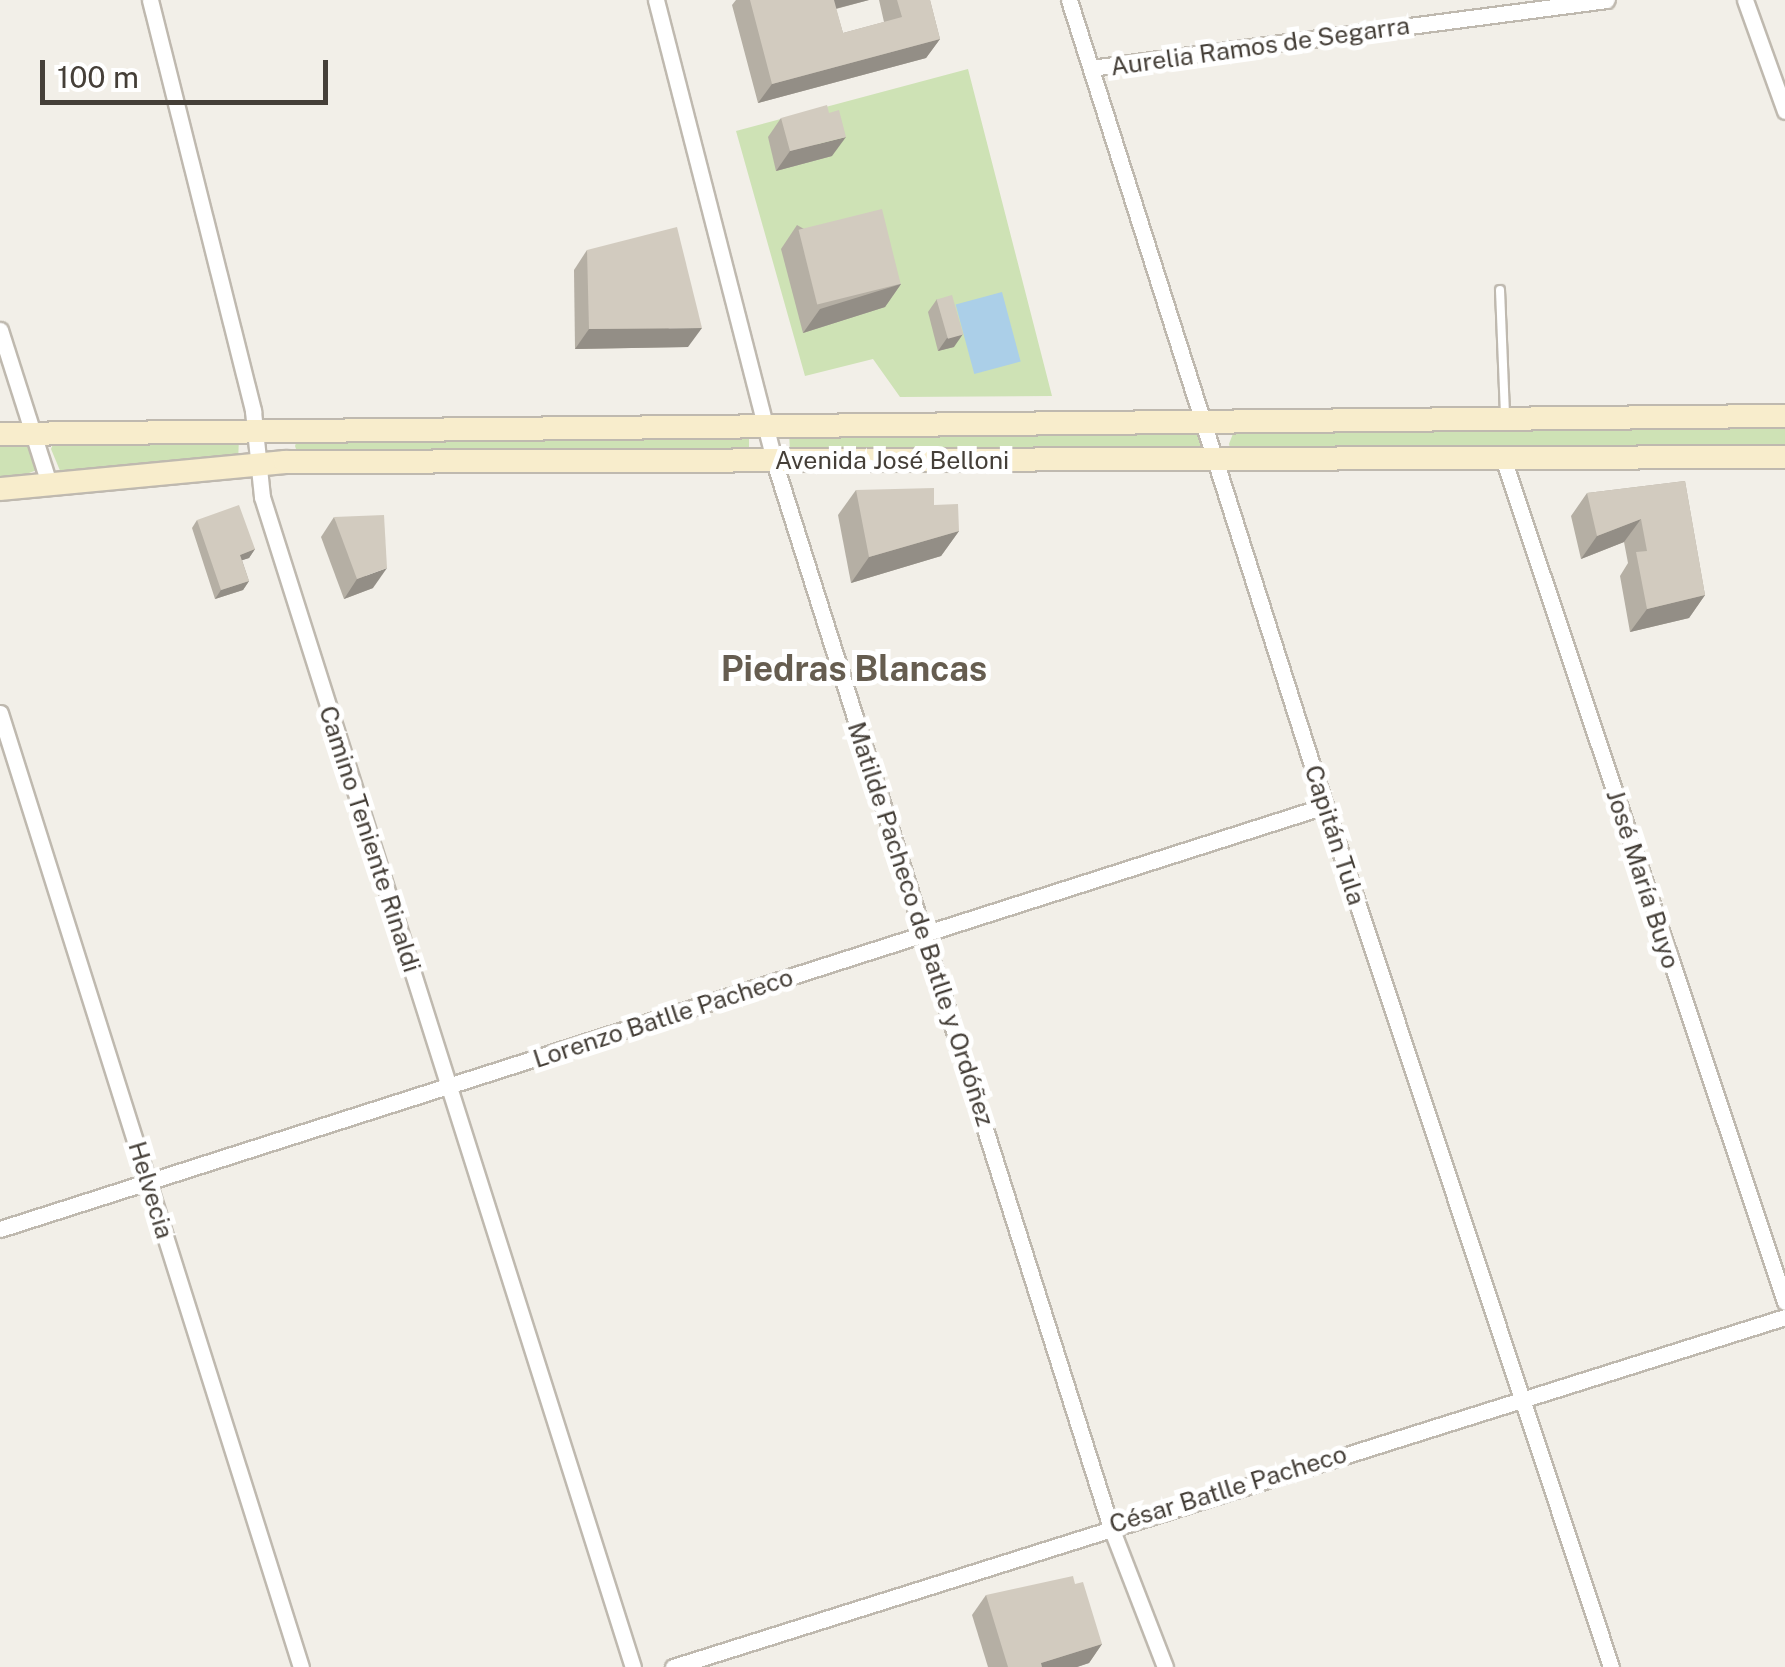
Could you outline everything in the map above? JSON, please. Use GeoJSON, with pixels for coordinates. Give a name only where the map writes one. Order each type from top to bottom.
{"type":"FeatureCollection","features":[{"type":"Feature","properties":{"kind":"main road","name":"Avenida José Belloni"},"geometry":{"type":"LineString","coordinates":[[0,434],[256,427],[1206,426],[1785,416]]}},
{"type":"Feature","properties":{"kind":"main road","name":"Avenida José Belloni"},"geometry":{"type":"LineString","coordinates":[[0,489],[257,466],[1785,457]]}},
{"type":"Feature","properties":{"kind":"street","name":"Camino Teniente Rinaldi"},"geometry":{"type":"LineString","coordinates":[[150,0],[256,427],[257,466],[448,1087],[633,1667]]}},
{"type":"Feature","properties":{"kind":"street","name":"Matilde Pacheco de Batlle y Ordóñez"},"geometry":{"type":"LineString","coordinates":[[656,0],[774,460],[1110,1525],[1164,1667]]}},
{"type":"Feature","properties":{"kind":"street","name":"Capitán Tula"},"geometry":{"type":"LineString","coordinates":[[1069,0],[1325,806],[1611,1667]]}},
{"type":"Feature","properties":{"kind":"street","name":"Aurelia Ramos de Segarra"},"geometry":{"type":"LineString","coordinates":[[1092,68],[1607,0]]}},
{"type":"Feature","properties":{"kind":"street"},"geometry":{"type":"LineString","coordinates":[[1746,0],[1785,112]]}},
{"type":"Feature","properties":{"kind":"street"},"geometry":{"type":"LineString","coordinates":[[0,330],[49,484]]}},
{"type":"Feature","properties":{"kind":"street","name":"José María Buyo"},"geometry":{"type":"LineString","coordinates":[[1502,456],[1785,1302]]}},
{"type":"Feature","properties":{"kind":"street","name":"Helvecia"},"geometry":{"type":"LineString","coordinates":[[0,713],[301,1667]]}},
{"type":"Feature","properties":{"kind":"street","name":"Lorenzo Batlle Pacheco"},"geometry":{"type":"LineString","coordinates":[[0,1229],[1325,806]]}},
{"type":"Feature","properties":{"kind":"street","name":"César Batlle Pacheco"},"geometry":{"type":"LineString","coordinates":[[674,1667],[1110,1525],[1785,1317]]}},
{"type":"Feature","properties":{"kind":"lane"},"geometry":{"type":"LineString","coordinates":[[1500,290],[1505,420]]}},
{"type":"Feature","properties":{"kind":"green space"},"geometry":{"type":"Polygon","coordinates":[[[968,69],[1052,396],[900,397],[873,359],[805,376],[736,131],[968,69]]]}},
{"type":"Feature","properties":{"kind":"green space"},"geometry":{"type":"Polygon","coordinates":[[[1785,425],[1785,449],[1231,452],[1229,444],[1234,431],[1785,425]]]}},
{"type":"Feature","properties":{"kind":"green space"},"geometry":{"type":"Polygon","coordinates":[[[789,432],[1199,432],[1204,440],[1203,452],[790,452],[789,432]]]}},
{"type":"Feature","properties":{"kind":"green space"},"geometry":{"type":"Polygon","coordinates":[[[749,435],[749,450],[297,452],[295,446],[297,440],[749,435]]]}},
{"type":"Feature","properties":{"kind":"green space"},"geometry":{"type":"Polygon","coordinates":[[[239,438],[238,462],[61,473],[51,449],[53,444],[239,438]]]}},
{"type":"Feature","properties":{"kind":"green space"},"geometry":{"type":"Polygon","coordinates":[[[22,442],[33,448],[37,470],[0,484],[0,443],[22,442]]]}},
{"type":"Feature","properties":{"kind":"water"},"geometry":{"type":"Polygon","coordinates":[[[1002,292],[1021,362],[974,374],[956,304],[1002,292]]]}},
{"type":"Feature","properties":{"kind":"building"},"geometry":{"type":"Polygon","coordinates":[[[750,0],[834,0],[843,33],[902,17],[897,0],[930,0],[940,39],[772,84],[750,0]]]}},
{"type":"Feature","properties":{"kind":"building"},"geometry":{"type":"Polygon","coordinates":[[[827,105],[829,113],[839,110],[846,137],[790,151],[781,118],[827,105]]]}},
{"type":"Feature","properties":{"kind":"building"},"geometry":{"type":"Polygon","coordinates":[[[882,209],[901,284],[817,305],[799,230],[882,209]]]}},
{"type":"Feature","properties":{"kind":"building"},"geometry":{"type":"Polygon","coordinates":[[[677,227],[702,328],[589,329],[587,250],[677,227]]]}},
{"type":"Feature","properties":{"kind":"building"},"geometry":{"type":"Polygon","coordinates":[[[952,295],[963,334],[948,339],[937,299],[952,295]]]}},
{"type":"Feature","properties":{"kind":"building"},"geometry":{"type":"Polygon","coordinates":[[[1685,481],[1705,595],[1647,609],[1636,552],[1647,551],[1641,519],[1597,536],[1587,493],[1685,481]]]}},
{"type":"Feature","properties":{"kind":"building"},"geometry":{"type":"Polygon","coordinates":[[[934,488],[934,505],[958,504],[959,531],[869,557],[856,490],[934,488]]]}},
{"type":"Feature","properties":{"kind":"building"},"geometry":{"type":"Polygon","coordinates":[[[239,505],[255,549],[240,555],[249,581],[221,590],[197,520],[239,505]]]}},
{"type":"Feature","properties":{"kind":"building"},"geometry":{"type":"Polygon","coordinates":[[[384,515],[387,568],[357,579],[334,517],[384,515]]]}},
{"type":"Feature","properties":{"kind":"building"},"geometry":{"type":"Polygon","coordinates":[[[1073,1576],[1075,1584],[1083,1582],[1102,1644],[1041,1663],[1042,1667],[1008,1667],[986,1595],[1073,1576]]]}},
{"type":"Feature","properties":{"kind":"district","name":"Piedras Blancas"},"geometry":{"type":"Point","coordinates":[854,669]}}]}
